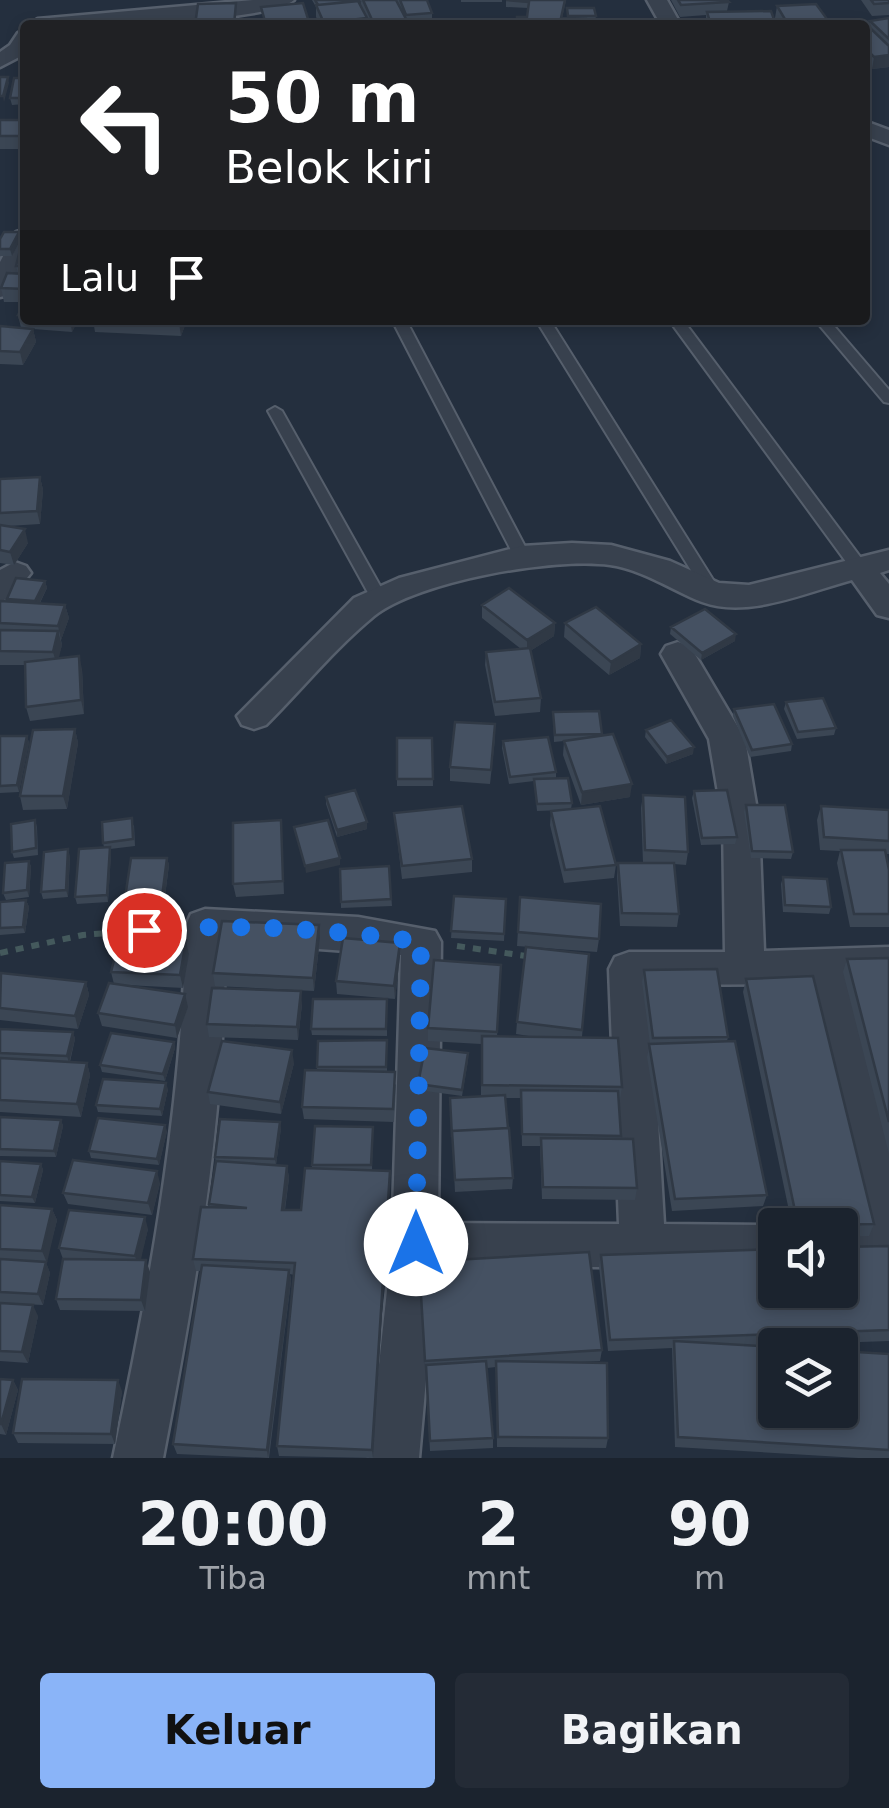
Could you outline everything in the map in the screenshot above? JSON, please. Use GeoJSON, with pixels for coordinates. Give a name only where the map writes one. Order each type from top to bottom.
{"type":"FeatureCollection","features":[{"type":"Feature","properties":{"kind":"street"},"geometry":{"type":"LineString","coordinates":[[95,20],[266,5],[284,0]]}},
{"type":"Feature","properties":{"kind":"street"},"geometry":{"type":"LineString","coordinates":[[0,64],[20,45]]}},
{"type":"Feature","properties":{"kind":"street"},"geometry":{"type":"LineString","coordinates":[[0,289],[20,247]]}},
{"type":"Feature","properties":{"kind":"street"},"geometry":{"type":"LineString","coordinates":[[254,716],[365,606],[410,586],[522,556],[612,555],[659,568],[714,594],[749,596],[873,562],[889,607]]}},
{"type":"Feature","properties":{"kind":"street"},"geometry":{"type":"LineString","coordinates":[[678,654],[727,739],[741,822],[745,966]]}},
{"type":"Feature","properties":{"kind":"street"},"geometry":{"type":"LineString","coordinates":[[138,1458],[175,1282],[192,1149],[206,1008],[204,925],[358,932],[421,942],[416,1244],[394,1458]]}},
{"type":"Feature","properties":{"kind":"street"},"geometry":{"type":"LineString","coordinates":[[643,1244],[628,969],[889,964]]}},
{"type":"Feature","properties":{"kind":"street"},"geometry":{"type":"LineString","coordinates":[[842,966],[834,978],[889,1219],[883,1237],[858,1246]]}},
{"type":"Feature","properties":{"kind":"street"},"geometry":{"type":"LineString","coordinates":[[416,1244],[758,1246]]}},
{"type":"Feature","properties":{"kind":"lane"},"geometry":{"type":"LineString","coordinates":[[401,325],[522,556]]}},
{"type":"Feature","properties":{"kind":"lane"},"geometry":{"type":"LineString","coordinates":[[546,325],[714,594]]}},
{"type":"Feature","properties":{"kind":"lane"},"geometry":{"type":"LineString","coordinates":[[680,325],[873,562]]}},
{"type":"Feature","properties":{"kind":"lane"},"geometry":{"type":"LineString","coordinates":[[826,325],[889,400]]}},
{"type":"Feature","properties":{"kind":"lane"},"geometry":{"type":"LineString","coordinates":[[275,411],[380,600]]}},
{"type":"Feature","properties":{"kind":"path"},"geometry":{"type":"LineString","coordinates":[[0,953],[83,934],[204,925]]}},
{"type":"Feature","properties":{"kind":"path"},"geometry":{"type":"LineString","coordinates":[[421,942],[553,959]]}},
{"type":"Feature","properties":{"kind":"building"},"geometry":{"type":"Polygon","coordinates":[[[315,0],[358,0],[359,1],[318,5],[315,0]]]}},
{"type":"Feature","properties":{"kind":"building"},"geometry":{"type":"Polygon","coordinates":[[[363,0],[396,0],[406,19],[395,20],[372,20],[363,0]]]}},
{"type":"Feature","properties":{"kind":"building"},"geometry":{"type":"Polygon","coordinates":[[[400,0],[427,0],[432,13],[406,15],[400,0]]]}},
{"type":"Feature","properties":{"kind":"building"},"geometry":{"type":"Polygon","coordinates":[[[506,0],[565,0],[561,18],[586,20],[517,20],[527,17],[529,2],[506,0]]]}},
{"type":"Feature","properties":{"kind":"building"},"geometry":{"type":"Polygon","coordinates":[[[678,0],[727,0],[729,2],[681,5],[678,0]]]}},
{"type":"Feature","properties":{"kind":"building"},"geometry":{"type":"Polygon","coordinates":[[[358,1],[367,18],[323,20],[316,5],[358,1]]]}},
{"type":"Feature","properties":{"kind":"building"},"geometry":{"type":"Polygon","coordinates":[[[236,3],[234,20],[196,20],[198,4],[236,3]]]}},
{"type":"Feature","properties":{"kind":"building"},"geometry":{"type":"Polygon","coordinates":[[[303,3],[308,20],[265,20],[261,7],[303,3]]]}},
{"type":"Feature","properties":{"kind":"building"},"geometry":{"type":"Polygon","coordinates":[[[816,4],[827,19],[785,20],[777,6],[816,4]]]}},
{"type":"Feature","properties":{"kind":"building"},"geometry":{"type":"Polygon","coordinates":[[[567,8],[594,8],[596,16],[568,16],[567,8]]]}},
{"type":"Feature","properties":{"kind":"building"},"geometry":{"type":"Polygon","coordinates":[[[771,11],[774,20],[709,20],[707,12],[771,11]]]}},
{"type":"Feature","properties":{"kind":"building"},"geometry":{"type":"Polygon","coordinates":[[[889,18],[889,39],[870,21],[889,18]]]}},
{"type":"Feature","properties":{"kind":"building"},"geometry":{"type":"Polygon","coordinates":[[[870,28],[889,46],[889,55],[874,57],[870,53],[870,28]]]}},
{"type":"Feature","properties":{"kind":"building"},"geometry":{"type":"Polygon","coordinates":[[[0,77],[8,77],[3,96],[0,96],[0,77]]]}},
{"type":"Feature","properties":{"kind":"building"},"geometry":{"type":"Polygon","coordinates":[[[14,78],[20,78],[20,98],[10,98],[14,78]]]}},
{"type":"Feature","properties":{"kind":"building"},"geometry":{"type":"Polygon","coordinates":[[[0,120],[20,120],[20,136],[0,136],[0,120]]]}},
{"type":"Feature","properties":{"kind":"building"},"geometry":{"type":"Polygon","coordinates":[[[4,232],[19,232],[10,249],[0,249],[4,232]]]}},
{"type":"Feature","properties":{"kind":"building"},"geometry":{"type":"Polygon","coordinates":[[[7,273],[20,274],[20,289],[1,288],[7,273]]]}},
{"type":"Feature","properties":{"kind":"building"},"geometry":{"type":"Polygon","coordinates":[[[0,326],[33,329],[20,352],[0,351],[0,326]]]}},
{"type":"Feature","properties":{"kind":"building"},"geometry":{"type":"Polygon","coordinates":[[[40,477],[37,511],[0,513],[0,479],[40,477]]]}},
{"type":"Feature","properties":{"kind":"building"},"geometry":{"type":"Polygon","coordinates":[[[0,525],[25,529],[10,552],[0,550],[0,525]]]}},
{"type":"Feature","properties":{"kind":"building"},"geometry":{"type":"Polygon","coordinates":[[[16,578],[45,581],[35,601],[7,599],[16,578]]]}},
{"type":"Feature","properties":{"kind":"building"},"geometry":{"type":"Polygon","coordinates":[[[509,588],[555,623],[527,640],[482,605],[509,588]]]}},
{"type":"Feature","properties":{"kind":"building"},"geometry":{"type":"Polygon","coordinates":[[[0,601],[65,605],[58,626],[0,623],[0,601]]]}},
{"type":"Feature","properties":{"kind":"building"},"geometry":{"type":"Polygon","coordinates":[[[596,607],[641,644],[611,662],[565,623],[596,607]]]}},
{"type":"Feature","properties":{"kind":"building"},"geometry":{"type":"Polygon","coordinates":[[[705,609],[736,634],[702,653],[671,627],[705,609]]]}},
{"type":"Feature","properties":{"kind":"building"},"geometry":{"type":"Polygon","coordinates":[[[0,630],[58,631],[53,652],[0,651],[0,630]]]}},
{"type":"Feature","properties":{"kind":"building"},"geometry":{"type":"Polygon","coordinates":[[[530,648],[541,698],[495,702],[486,652],[530,648]]]}},
{"type":"Feature","properties":{"kind":"building"},"geometry":{"type":"Polygon","coordinates":[[[79,656],[81,700],[26,707],[25,662],[79,656]]]}},
{"type":"Feature","properties":{"kind":"building"},"geometry":{"type":"Polygon","coordinates":[[[823,698],[836,728],[798,732],[786,702],[823,698]]]}},
{"type":"Feature","properties":{"kind":"building"},"geometry":{"type":"Polygon","coordinates":[[[774,704],[792,744],[752,750],[734,709],[774,704]]]}},
{"type":"Feature","properties":{"kind":"building"},"geometry":{"type":"Polygon","coordinates":[[[599,711],[602,734],[555,735],[553,712],[599,711]]]}},
{"type":"Feature","properties":{"kind":"building"},"geometry":{"type":"Polygon","coordinates":[[[671,720],[694,747],[667,757],[646,730],[671,720]]]}},
{"type":"Feature","properties":{"kind":"building"},"geometry":{"type":"Polygon","coordinates":[[[455,722],[495,724],[491,770],[450,767],[455,722]]]}},
{"type":"Feature","properties":{"kind":"building"},"geometry":{"type":"Polygon","coordinates":[[[75,729],[63,796],[20,796],[33,730],[75,729]]]}},
{"type":"Feature","properties":{"kind":"building"},"geometry":{"type":"Polygon","coordinates":[[[613,734],[632,784],[582,792],[564,741],[613,734]]]}},
{"type":"Feature","properties":{"kind":"building"},"geometry":{"type":"Polygon","coordinates":[[[0,736],[27,736],[17,785],[0,786],[0,736]]]}},
{"type":"Feature","properties":{"kind":"building"},"geometry":{"type":"Polygon","coordinates":[[[548,737],[556,772],[510,777],[503,741],[548,737]]]}},
{"type":"Feature","properties":{"kind":"building"},"geometry":{"type":"Polygon","coordinates":[[[397,738],[432,738],[433,779],[397,779],[397,738]]]}},
{"type":"Feature","properties":{"kind":"building"},"geometry":{"type":"Polygon","coordinates":[[[568,778],[572,803],[537,804],[534,779],[568,778]]]}},
{"type":"Feature","properties":{"kind":"building"},"geometry":{"type":"Polygon","coordinates":[[[355,790],[367,822],[337,830],[326,797],[355,790]]]}},
{"type":"Feature","properties":{"kind":"building"},"geometry":{"type":"Polygon","coordinates":[[[727,790],[737,837],[702,838],[694,791],[727,790]]]}},
{"type":"Feature","properties":{"kind":"building"},"geometry":{"type":"Polygon","coordinates":[[[643,795],[685,797],[688,852],[645,850],[643,795]]]}},
{"type":"Feature","properties":{"kind":"building"},"geometry":{"type":"Polygon","coordinates":[[[746,805],[785,805],[793,852],[752,851],[746,805]]]}},
{"type":"Feature","properties":{"kind":"building"},"geometry":{"type":"Polygon","coordinates":[[[462,806],[472,859],[402,866],[394,813],[462,806]]]}},
{"type":"Feature","properties":{"kind":"building"},"geometry":{"type":"Polygon","coordinates":[[[600,806],[616,865],[565,870],[551,811],[600,806]]]}},
{"type":"Feature","properties":{"kind":"building"},"geometry":{"type":"Polygon","coordinates":[[[821,806],[889,810],[889,841],[824,837],[821,806]]]}},
{"type":"Feature","properties":{"kind":"building"},"geometry":{"type":"Polygon","coordinates":[[[132,818],[133,839],[103,843],[102,822],[132,818]]]}},
{"type":"Feature","properties":{"kind":"building"},"geometry":{"type":"Polygon","coordinates":[[[35,820],[36,848],[12,852],[11,824],[35,820]]]}},
{"type":"Feature","properties":{"kind":"building"},"geometry":{"type":"Polygon","coordinates":[[[281,820],[283,881],[233,884],[233,823],[281,820]]]}},
{"type":"Feature","properties":{"kind":"building"},"geometry":{"type":"Polygon","coordinates":[[[328,820],[340,858],[305,866],[294,827],[328,820]]]}},
{"type":"Feature","properties":{"kind":"building"},"geometry":{"type":"Polygon","coordinates":[[[110,847],[107,895],[75,897],[79,849],[110,847]]]}},
{"type":"Feature","properties":{"kind":"building"},"geometry":{"type":"Polygon","coordinates":[[[68,849],[66,890],[41,892],[44,852],[68,849]]]}},
{"type":"Feature","properties":{"kind":"building"},"geometry":{"type":"Polygon","coordinates":[[[841,850],[885,850],[889,914],[854,914],[841,850]]]}},
{"type":"Feature","properties":{"kind":"building"},"geometry":{"type":"Polygon","coordinates":[[[131,858],[167,858],[162,897],[125,898],[131,858]]]}},
{"type":"Feature","properties":{"kind":"building"},"geometry":{"type":"Polygon","coordinates":[[[29,861],[27,890],[3,893],[5,863],[29,861]]]}},
{"type":"Feature","properties":{"kind":"building"},"geometry":{"type":"Polygon","coordinates":[[[618,863],[674,863],[679,914],[622,913],[618,863]]]}},
{"type":"Feature","properties":{"kind":"building"},"geometry":{"type":"Polygon","coordinates":[[[389,866],[391,899],[341,902],[340,869],[389,866]]]}},
{"type":"Feature","properties":{"kind":"building"},"geometry":{"type":"Polygon","coordinates":[[[783,877],[827,879],[831,907],[785,905],[783,877]]]}},
{"type":"Feature","properties":{"kind":"building"},"geometry":{"type":"Polygon","coordinates":[[[454,896],[506,899],[504,934],[451,931],[454,896]]]}},
{"type":"Feature","properties":{"kind":"building"},"geometry":{"type":"Polygon","coordinates":[[[520,897],[601,904],[599,939],[518,932],[520,897]]]}},
{"type":"Feature","properties":{"kind":"building"},"geometry":{"type":"Polygon","coordinates":[[[26,900],[23,927],[0,928],[0,902],[26,900]]]}},
{"type":"Feature","properties":{"kind":"building"},"geometry":{"type":"Polygon","coordinates":[[[222,921],[319,925],[313,978],[213,973],[222,921]]]}},
{"type":"Feature","properties":{"kind":"building"},"geometry":{"type":"Polygon","coordinates":[[[120,937],[186,941],[180,975],[111,972],[120,937]]]}},
{"type":"Feature","properties":{"kind":"building"},"geometry":{"type":"Polygon","coordinates":[[[343,938],[400,943],[394,986],[336,981],[343,938]]]}},
{"type":"Feature","properties":{"kind":"building"},"geometry":{"type":"Polygon","coordinates":[[[526,947],[589,954],[582,1030],[517,1022],[526,947]]]}},
{"type":"Feature","properties":{"kind":"building"},"geometry":{"type":"Polygon","coordinates":[[[889,958],[889,1122],[847,959],[889,958]]]}},
{"type":"Feature","properties":{"kind":"building"},"geometry":{"type":"Polygon","coordinates":[[[434,960],[501,965],[497,1032],[428,1028],[434,960]]]}},
{"type":"Feature","properties":{"kind":"building"},"geometry":{"type":"Polygon","coordinates":[[[717,969],[728,1037],[653,1038],[644,970],[717,969]]]}},
{"type":"Feature","properties":{"kind":"building"},"geometry":{"type":"Polygon","coordinates":[[[1,973],[86,982],[75,1016],[0,1008],[1,973]]]}},
{"type":"Feature","properties":{"kind":"building"},"geometry":{"type":"Polygon","coordinates":[[[813,976],[874,1224],[858,1224],[858,1208],[794,1208],[746,979],[813,976]]]}},
{"type":"Feature","properties":{"kind":"building"},"geometry":{"type":"Polygon","coordinates":[[[109,983],[185,994],[175,1025],[98,1013],[109,983]]]}},
{"type":"Feature","properties":{"kind":"building"},"geometry":{"type":"Polygon","coordinates":[[[212,988],[301,991],[297,1027],[207,1024],[212,988]]]}},
{"type":"Feature","properties":{"kind":"building"},"geometry":{"type":"Polygon","coordinates":[[[313,999],[387,999],[386,1029],[311,1029],[313,999]]]}},
{"type":"Feature","properties":{"kind":"building"},"geometry":{"type":"Polygon","coordinates":[[[0,1029],[73,1032],[67,1056],[0,1053],[0,1029]]]}},
{"type":"Feature","properties":{"kind":"building"},"geometry":{"type":"Polygon","coordinates":[[[111,1033],[174,1042],[163,1074],[100,1065],[111,1033]]]}},
{"type":"Feature","properties":{"kind":"building"},"geometry":{"type":"Polygon","coordinates":[[[482,1036],[618,1038],[622,1087],[482,1085],[482,1036]]]}},
{"type":"Feature","properties":{"kind":"building"},"geometry":{"type":"Polygon","coordinates":[[[387,1040],[386,1067],[317,1067],[318,1041],[387,1040]]]}},
{"type":"Feature","properties":{"kind":"building"},"geometry":{"type":"Polygon","coordinates":[[[222,1041],[292,1050],[280,1102],[208,1092],[222,1041]]]}},
{"type":"Feature","properties":{"kind":"building"},"geometry":{"type":"Polygon","coordinates":[[[735,1041],[767,1195],[675,1199],[649,1044],[735,1041]]]}},
{"type":"Feature","properties":{"kind":"building"},"geometry":{"type":"Polygon","coordinates":[[[425,1048],[468,1053],[462,1090],[418,1084],[425,1048]]]}},
{"type":"Feature","properties":{"kind":"building"},"geometry":{"type":"Polygon","coordinates":[[[0,1058],[87,1063],[77,1104],[0,1100],[0,1058]]]}},
{"type":"Feature","properties":{"kind":"building"},"geometry":{"type":"Polygon","coordinates":[[[305,1070],[395,1072],[393,1109],[302,1107],[305,1070]]]}},
{"type":"Feature","properties":{"kind":"building"},"geometry":{"type":"Polygon","coordinates":[[[103,1079],[166,1083],[160,1109],[96,1105],[103,1079]]]}},
{"type":"Feature","properties":{"kind":"building"},"geometry":{"type":"Polygon","coordinates":[[[521,1090],[618,1091],[621,1136],[522,1134],[521,1090]]]}},
{"type":"Feature","properties":{"kind":"building"},"geometry":{"type":"Polygon","coordinates":[[[505,1095],[508,1128],[452,1131],[452,1137],[450,1098],[505,1095]]]}},
{"type":"Feature","properties":{"kind":"building"},"geometry":{"type":"Polygon","coordinates":[[[0,1117],[61,1120],[54,1151],[0,1149],[0,1117]]]}},
{"type":"Feature","properties":{"kind":"building"},"geometry":{"type":"Polygon","coordinates":[[[98,1118],[165,1125],[157,1159],[89,1151],[98,1118]]]}},
{"type":"Feature","properties":{"kind":"building"},"geometry":{"type":"Polygon","coordinates":[[[220,1119],[280,1122],[275,1159],[215,1157],[220,1119]]]}},
{"type":"Feature","properties":{"kind":"building"},"geometry":{"type":"Polygon","coordinates":[[[315,1126],[373,1127],[371,1165],[312,1165],[315,1126]]]}},
{"type":"Feature","properties":{"kind":"building"},"geometry":{"type":"Polygon","coordinates":[[[509,1128],[513,1178],[455,1180],[452,1131],[509,1128]]]}},
{"type":"Feature","properties":{"kind":"building"},"geometry":{"type":"Polygon","coordinates":[[[541,1138],[633,1139],[637,1188],[543,1187],[541,1138]]]}},
{"type":"Feature","properties":{"kind":"building"},"geometry":{"type":"Polygon","coordinates":[[[73,1160],[157,1171],[148,1203],[63,1193],[73,1160]]]}},
{"type":"Feature","properties":{"kind":"building"},"geometry":{"type":"Polygon","coordinates":[[[0,1161],[41,1164],[32,1197],[0,1195],[0,1161]]]}},
{"type":"Feature","properties":{"kind":"building"},"geometry":{"type":"Polygon","coordinates":[[[216,1161],[287,1166],[282,1210],[301,1210],[305,1168],[390,1171],[372,1450],[277,1446],[295,1263],[193,1259],[201,1207],[247,1208],[209,1204],[216,1161]]]}},
{"type":"Feature","properties":{"kind":"building"},"geometry":{"type":"Polygon","coordinates":[[[0,1205],[52,1209],[42,1251],[0,1249],[0,1205]]]}},
{"type":"Feature","properties":{"kind":"building"},"geometry":{"type":"Polygon","coordinates":[[[69,1210],[145,1217],[135,1256],[59,1248],[69,1210]]]}},
{"type":"Feature","properties":{"kind":"building"},"geometry":{"type":"Polygon","coordinates":[[[889,1246],[889,1330],[758,1328],[758,1335],[610,1340],[601,1255],[758,1250],[758,1308],[858,1308],[858,1247],[889,1246]]]}},
{"type":"Feature","properties":{"kind":"building"},"geometry":{"type":"Polygon","coordinates":[[[589,1252],[602,1350],[425,1361],[419,1262],[589,1252]]]}},
{"type":"Feature","properties":{"kind":"building"},"geometry":{"type":"Polygon","coordinates":[[[0,1259],[46,1262],[38,1294],[0,1292],[0,1259]]]}},
{"type":"Feature","properties":{"kind":"building"},"geometry":{"type":"Polygon","coordinates":[[[63,1259],[146,1260],[141,1300],[56,1299],[63,1259]]]}},
{"type":"Feature","properties":{"kind":"building"},"geometry":{"type":"Polygon","coordinates":[[[202,1265],[289,1270],[267,1450],[173,1444],[202,1265]]]}},
{"type":"Feature","properties":{"kind":"building"},"geometry":{"type":"Polygon","coordinates":[[[0,1303],[33,1305],[22,1352],[0,1351],[0,1303]]]}},
{"type":"Feature","properties":{"kind":"building"},"geometry":{"type":"Polygon","coordinates":[[[674,1341],[758,1346],[758,1428],[858,1428],[858,1352],[889,1354],[889,1450],[678,1437],[674,1341]]]}},
{"type":"Feature","properties":{"kind":"building"},"geometry":{"type":"Polygon","coordinates":[[[486,1361],[493,1438],[430,1441],[426,1365],[486,1361]]]}},
{"type":"Feature","properties":{"kind":"building"},"geometry":{"type":"Polygon","coordinates":[[[496,1361],[607,1363],[608,1438],[498,1437],[496,1361]]]}},
{"type":"Feature","properties":{"kind":"building"},"geometry":{"type":"Polygon","coordinates":[[[0,1379],[13,1380],[1,1424],[0,1424],[0,1379]]]}},
{"type":"Feature","properties":{"kind":"building"},"geometry":{"type":"Polygon","coordinates":[[[22,1379],[118,1380],[111,1434],[13,1433],[22,1379]]]}},
{"type":"Feature","properties":{"kind":"route"},"geometry":{"type":"LineString","coordinates":[[144,930],[204,925],[308,929],[421,942],[416,1244]]}}]}
